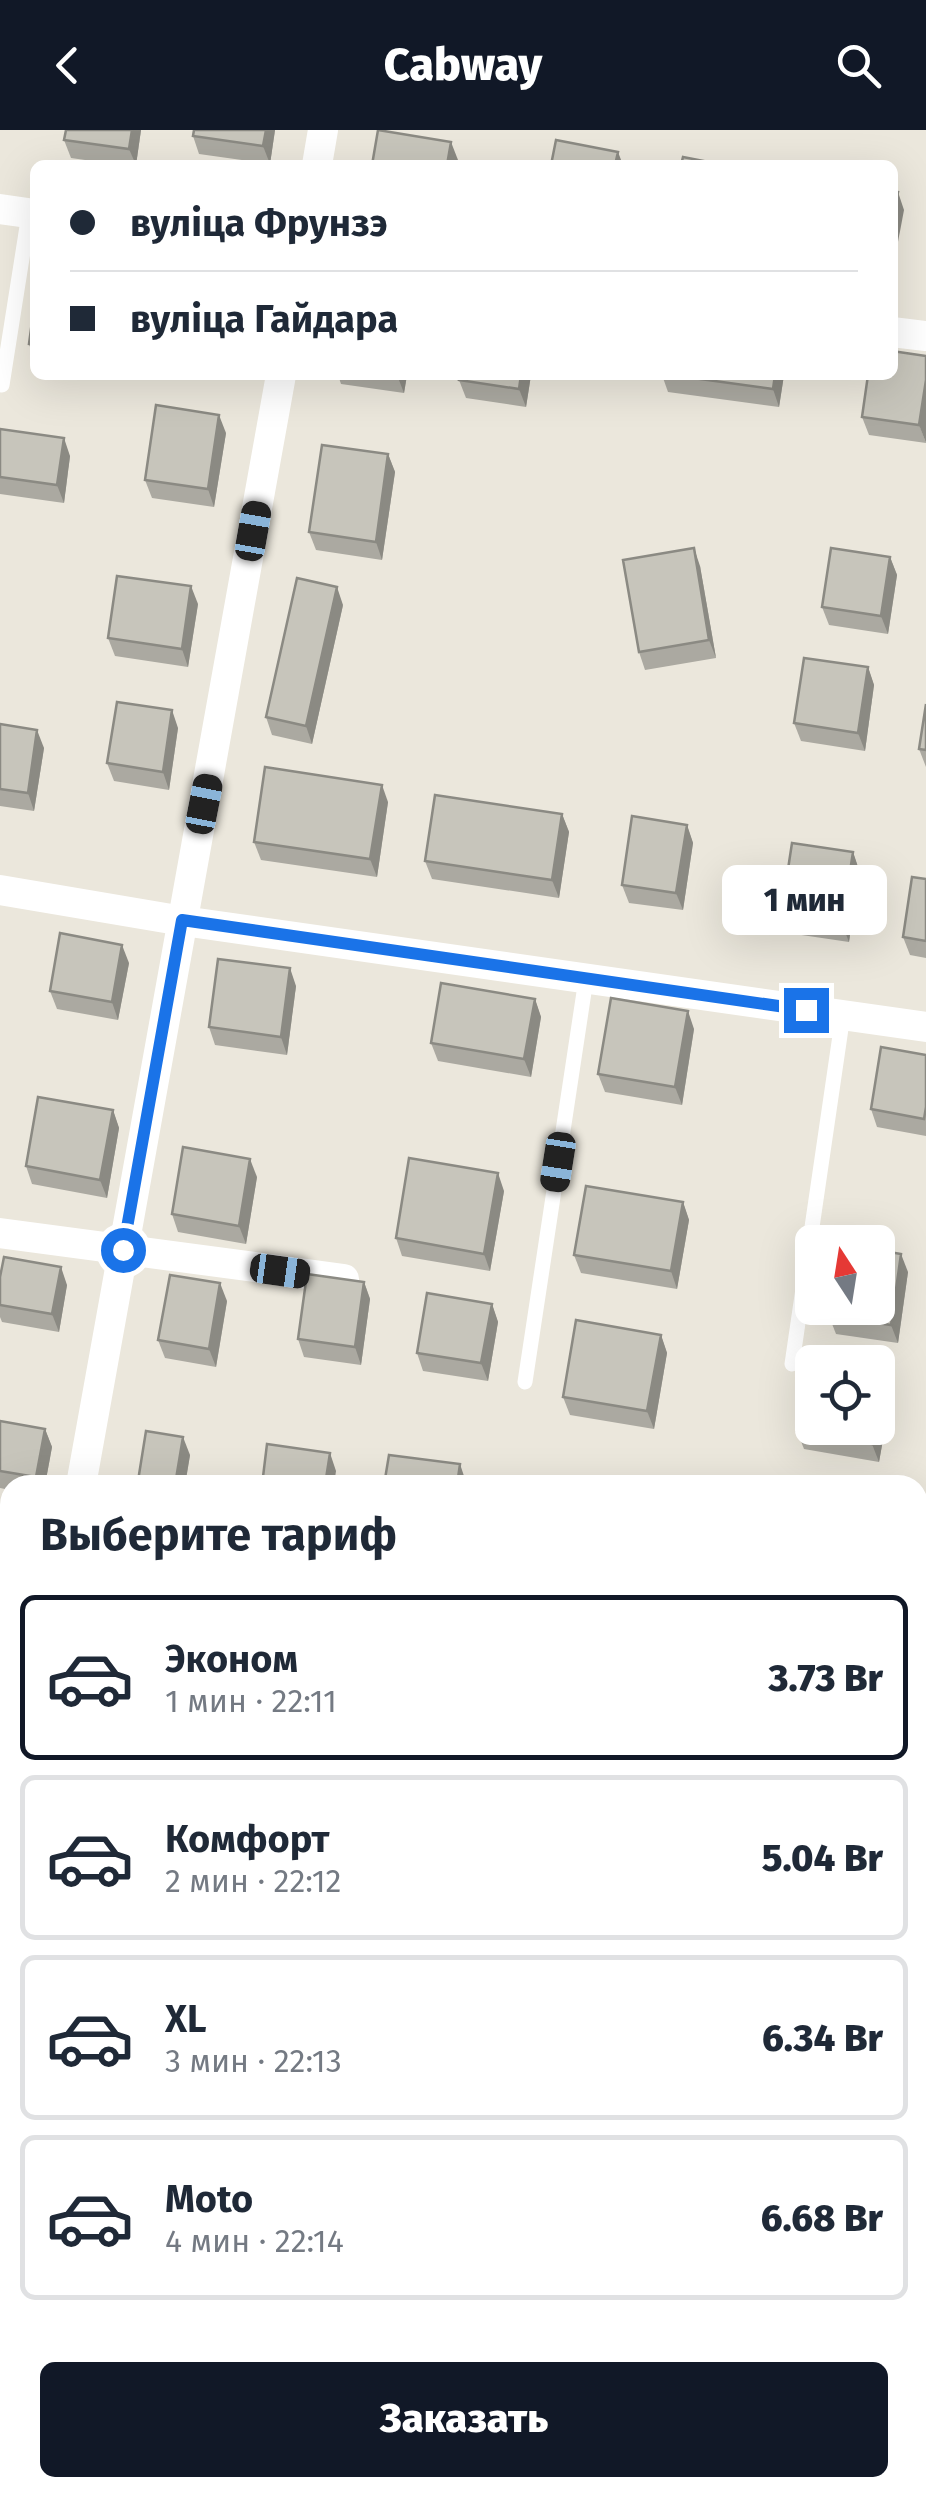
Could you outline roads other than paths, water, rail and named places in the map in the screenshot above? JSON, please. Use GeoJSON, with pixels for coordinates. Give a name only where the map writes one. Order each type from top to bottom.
{"type":"FeatureCollection","features":[{"type":"Feature","properties":{"kind":"street"},"geometry":{"type":"LineString","coordinates":[[318,160],[323,130]]}},
{"type":"Feature","properties":{"kind":"street"},"geometry":{"type":"LineString","coordinates":[[898,333],[926,336]]}},
{"type":"Feature","properties":{"kind":"street"},"geometry":{"type":"LineString","coordinates":[[83,1475],[280,380]]}},
{"type":"Feature","properties":{"kind":"street"},"geometry":{"type":"LineString","coordinates":[[0,890],[182,920],[926,1027]]}},
{"type":"Feature","properties":{"kind":"street"},"geometry":{"type":"LineString","coordinates":[[0,1233],[358,1282]]}},
{"type":"Feature","properties":{"kind":"lane"},"geometry":{"type":"LineString","coordinates":[[2,385],[21,212]]}},
{"type":"Feature","properties":{"kind":"lane"},"geometry":{"type":"LineString","coordinates":[[525,1382],[586,979]]}},
{"type":"Feature","properties":{"kind":"lane"},"geometry":{"type":"LineString","coordinates":[[792,1364],[843,1015]]}}]}
